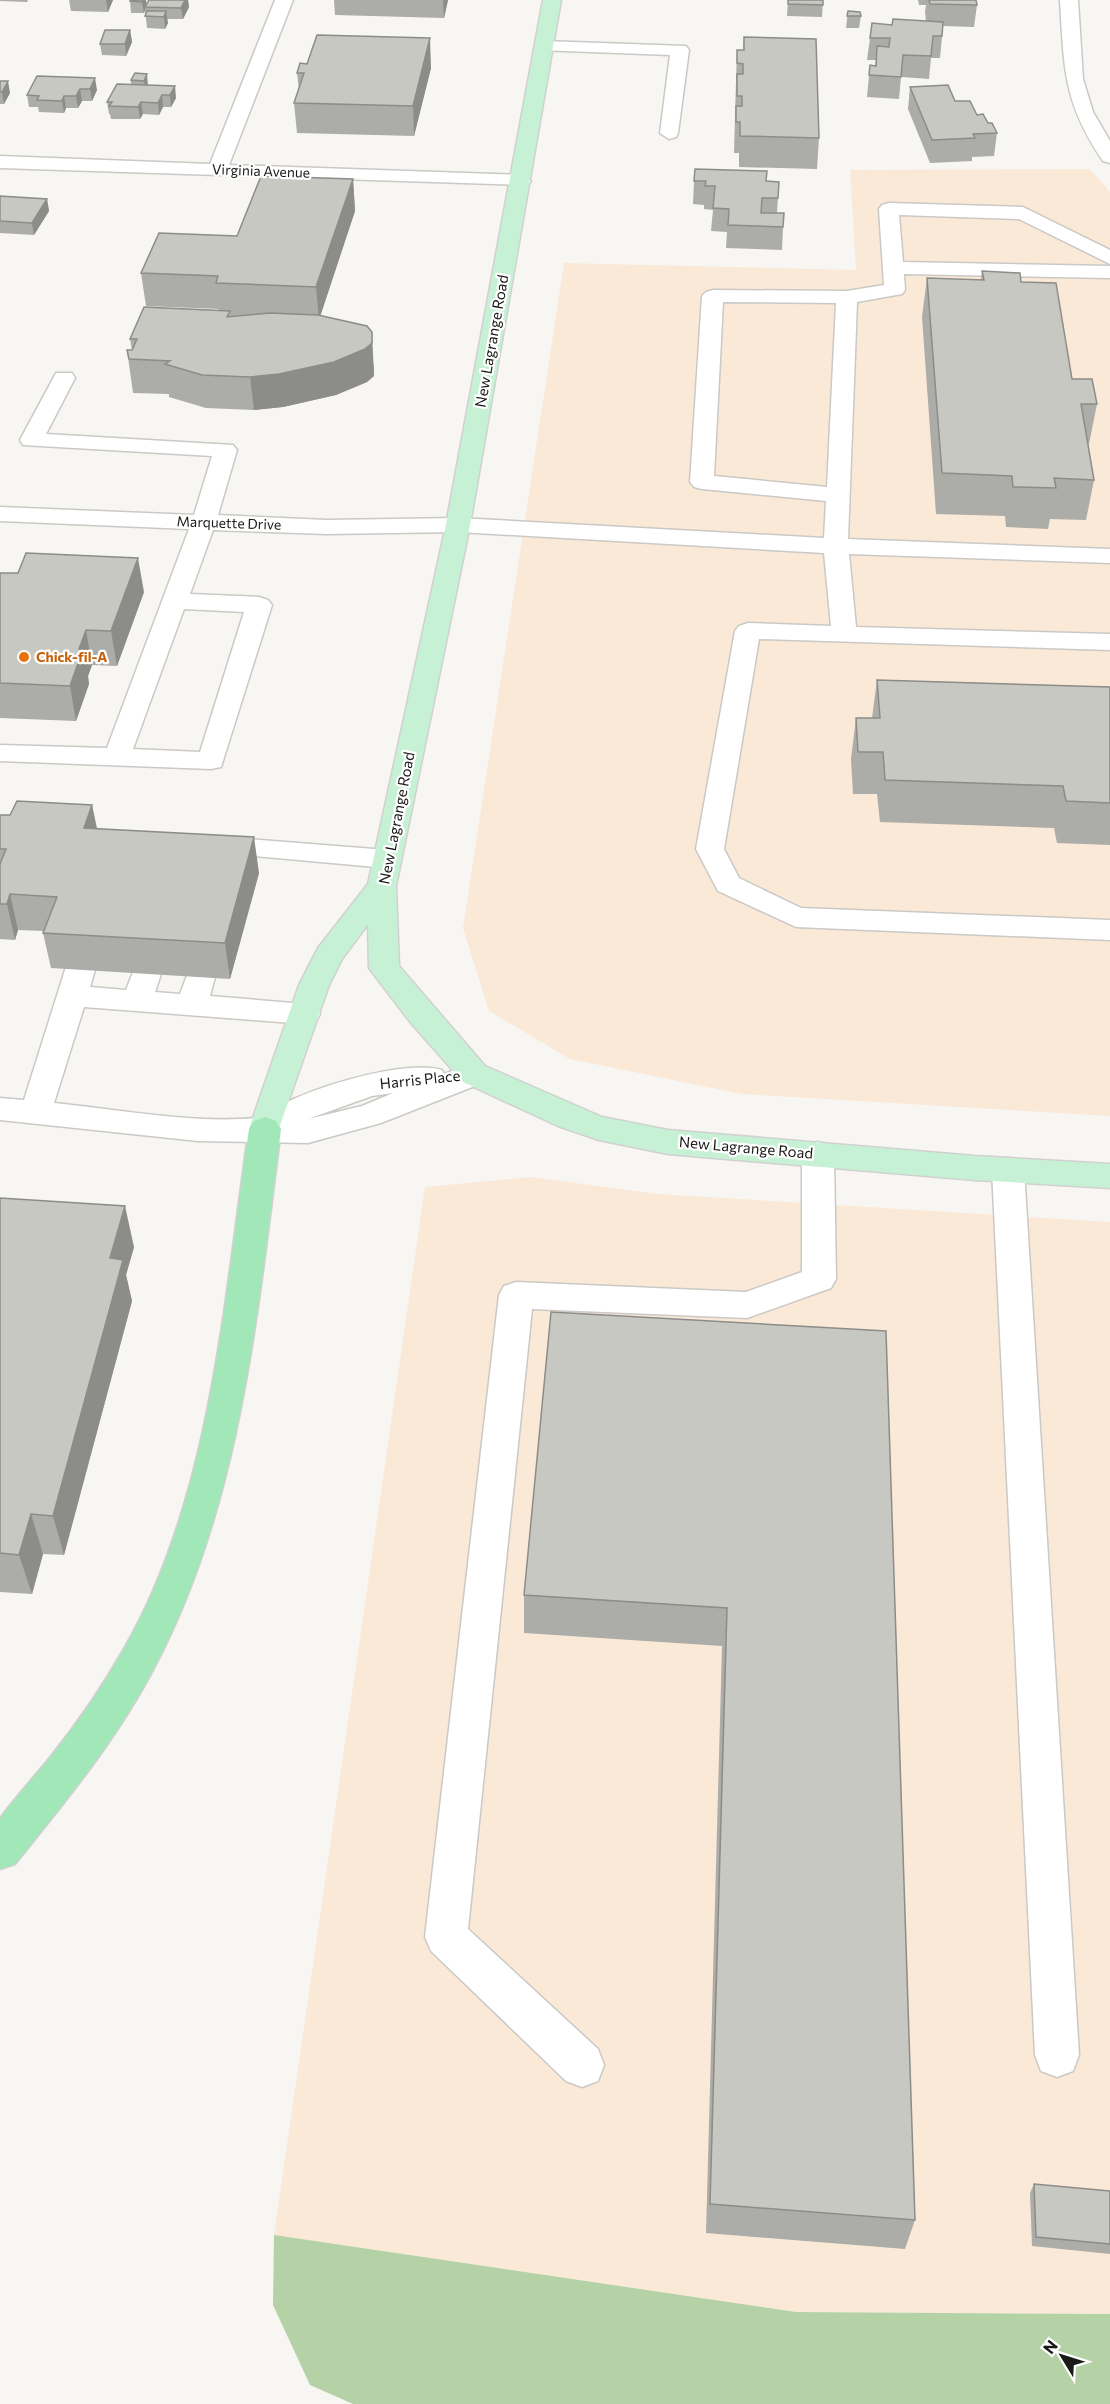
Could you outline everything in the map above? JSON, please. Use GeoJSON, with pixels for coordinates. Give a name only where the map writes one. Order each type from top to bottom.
{"type":"FeatureCollection","features":[{"type":"Feature","properties":{"kind":"highway"},"geometry":{"type":"LineString","coordinates":[[0,1850],[45,1796],[104,1715],[155,1628],[179,1571],[198,1519],[220,1433],[265,1129]]}},
{"type":"Feature","properties":{"kind":"main road","name":"New Lagrange Road"},"geometry":{"type":"LineString","coordinates":[[552,0],[458,525],[385,873],[384,968],[422,1016],[474,1074],[569,1118],[599,1128],[668,1142],[1008,1170],[1110,1176]]}},
{"type":"Feature","properties":{"kind":"main road"},"geometry":{"type":"LineString","coordinates":[[265,1129],[314,985],[329,955],[385,873]]}},
{"type":"Feature","properties":{"kind":"street"},"geometry":{"type":"LineString","coordinates":[[217,170],[284,0]]}},
{"type":"Feature","properties":{"kind":"street"},"geometry":{"type":"LineString","coordinates":[[1069,0],[1074,79],[1084,112],[1110,157]]}},
{"type":"Feature","properties":{"kind":"street"},"geometry":{"type":"LineString","coordinates":[[544,45],[680,50],[669,133]]}},
{"type":"Feature","properties":{"kind":"street","name":"Virginia Avenue"},"geometry":{"type":"LineString","coordinates":[[0,162],[521,181]]}},
{"type":"Feature","properties":{"kind":"street"},"geometry":{"type":"LineString","coordinates":[[838,495],[702,482],[713,296],[848,297],[895,290],[889,209],[1023,213],[1110,258]]}},
{"type":"Feature","properties":{"kind":"street"},"geometry":{"type":"LineString","coordinates":[[893,268],[1110,272]]}},
{"type":"Feature","properties":{"kind":"street"},"geometry":{"type":"LineString","coordinates":[[844,634],[836,546],[848,297]]}},
{"type":"Feature","properties":{"kind":"street"},"geometry":{"type":"LineString","coordinates":[[64,378],[31,440],[225,450],[204,522],[117,757]]}},
{"type":"Feature","properties":{"kind":"street","name":"Marquette Drive"},"geometry":{"type":"LineString","coordinates":[[0,514],[327,527],[458,525],[836,546],[1110,556]]}},
{"type":"Feature","properties":{"kind":"street"},"geometry":{"type":"LineString","coordinates":[[0,753],[211,761],[260,605],[174,601]]}},
{"type":"Feature","properties":{"kind":"street"},"geometry":{"type":"LineString","coordinates":[[1110,642],[748,631],[710,849],[728,884],[796,917],[1110,930]]}},
{"type":"Feature","properties":{"kind":"street"},"geometry":{"type":"LineString","coordinates":[[184,844],[233,859],[385,873]]}},
{"type":"Feature","properties":{"kind":"street"},"geometry":{"type":"LineString","coordinates":[[36,1111],[76,983],[196,992],[305,1014]]}},
{"type":"Feature","properties":{"kind":"street","name":"Harris Place"},"geometry":{"type":"LineString","coordinates":[[0,1109],[198,1129],[308,1131],[370,1115],[474,1074]]}},
{"type":"Feature","properties":{"kind":"street"},"geometry":{"type":"LineString","coordinates":[[582,2065],[446,1937],[516,1295],[747,1305],[819,1280],[818,1154]]}},
{"type":"Feature","properties":{"kind":"street"},"geometry":{"type":"LineString","coordinates":[[1008,1170],[1057,2055]]}},
{"type":"Feature","properties":{"kind":"shaded area"},"geometry":{"type":"Polygon","coordinates":[[[1090,169],[1110,192],[1110,1116],[742,1094],[570,1059],[489,1011],[463,928],[564,263],[856,270],[850,170],[1090,169]]]}},
{"type":"Feature","properties":{"kind":"shaded area"},"geometry":{"type":"Polygon","coordinates":[[[531,1177],[657,1194],[1110,1222],[1110,2314],[796,2312],[274,2235],[425,1187],[531,1177]]]}},
{"type":"Feature","properties":{"kind":"green space"},"geometry":{"type":"Polygon","coordinates":[[[274,2235],[796,2312],[1110,2314],[1110,2404],[353,2404],[310,2385],[273,2305],[274,2235]]]}},
{"type":"Feature","properties":{"kind":"building"},"geometry":{"type":"Polygon","coordinates":[[[149,0],[185,0],[181,8],[145,7],[149,0]]]}},
{"type":"Feature","properties":{"kind":"building"},"geometry":{"type":"Polygon","coordinates":[[[788,0],[823,0],[823,5],[788,4],[788,0]]]}},
{"type":"Feature","properties":{"kind":"building"},"geometry":{"type":"Polygon","coordinates":[[[929,0],[976,0],[977,5],[930,4],[929,0]]]}},
{"type":"Feature","properties":{"kind":"building"},"geometry":{"type":"Polygon","coordinates":[[[147,11],[166,11],[164,17],[145,16],[147,11]]]}},
{"type":"Feature","properties":{"kind":"building"},"geometry":{"type":"Polygon","coordinates":[[[848,11],[860,12],[861,16],[847,16],[848,11]]]}},
{"type":"Feature","properties":{"kind":"building"},"geometry":{"type":"Polygon","coordinates":[[[893,19],[943,22],[942,36],[933,36],[931,56],[903,55],[901,77],[869,75],[870,65],[876,66],[877,46],[889,47],[890,38],[870,38],[872,23],[892,25],[893,19]]]}},
{"type":"Feature","properties":{"kind":"building"},"geometry":{"type":"Polygon","coordinates":[[[105,30],[130,30],[125,44],[100,44],[105,30]]]}},
{"type":"Feature","properties":{"kind":"building"},"geometry":{"type":"Polygon","coordinates":[[[317,35],[430,38],[413,106],[294,103],[304,73],[297,73],[300,63],[307,64],[317,35]]]}},
{"type":"Feature","properties":{"kind":"building"},"geometry":{"type":"Polygon","coordinates":[[[744,37],[816,39],[819,138],[740,136],[740,122],[736,122],[736,106],[742,106],[742,96],[737,96],[737,74],[743,74],[743,64],[737,63],[737,50],[744,50],[744,37]]]}},
{"type":"Feature","properties":{"kind":"building"},"geometry":{"type":"Polygon","coordinates":[[[135,73],[147,74],[144,81],[131,80],[135,73]]]}},
{"type":"Feature","properties":{"kind":"building"},"geometry":{"type":"Polygon","coordinates":[[[37,76],[95,78],[90,89],[80,89],[76,96],[64,96],[62,101],[37,100],[39,96],[27,95],[37,76]]]}},
{"type":"Feature","properties":{"kind":"building"},"geometry":{"type":"Polygon","coordinates":[[[0,81],[8,81],[2,92],[0,92],[0,81]]]}},
{"type":"Feature","properties":{"kind":"building"},"geometry":{"type":"Polygon","coordinates":[[[117,84],[175,86],[170,95],[162,95],[158,103],[141,102],[138,107],[109,106],[112,102],[107,102],[117,84]]]}},
{"type":"Feature","properties":{"kind":"building"},"geometry":{"type":"Polygon","coordinates":[[[948,85],[955,101],[970,101],[977,115],[983,114],[988,123],[992,123],[997,133],[973,134],[975,138],[932,140],[910,87],[948,85]]]}},
{"type":"Feature","properties":{"kind":"building"},"geometry":{"type":"Polygon","coordinates":[[[695,169],[767,171],[766,181],[779,182],[778,198],[762,198],[761,213],[784,213],[783,227],[728,225],[729,209],[713,208],[715,186],[705,186],[706,181],[694,181],[695,169]]]}},
{"type":"Feature","properties":{"kind":"building"},"geometry":{"type":"Polygon","coordinates":[[[261,176],[353,179],[316,287],[216,283],[218,276],[141,273],[159,233],[237,236],[261,176]]]}},
{"type":"Feature","properties":{"kind":"building"},"geometry":{"type":"Polygon","coordinates":[[[0,196],[47,199],[32,223],[0,221],[0,196]]]}},
{"type":"Feature","properties":{"kind":"building"},"geometry":{"type":"Polygon","coordinates":[[[982,271],[1020,273],[1021,282],[1056,283],[1072,379],[1092,379],[1097,404],[1081,404],[1094,480],[1054,478],[1056,488],[1013,487],[1012,476],[942,473],[927,278],[984,280],[982,271]]]}},
{"type":"Feature","properties":{"kind":"building"},"geometry":{"type":"Polygon","coordinates":[[[144,307],[230,311],[227,317],[269,313],[318,315],[367,326],[372,332],[372,343],[365,349],[334,362],[279,374],[250,377],[202,375],[165,364],[170,361],[129,359],[127,350],[132,350],[137,339],[130,339],[144,307]]]}},
{"type":"Feature","properties":{"kind":"building"},"geometry":{"type":"Polygon","coordinates":[[[26,553],[138,558],[111,631],[86,630],[79,649],[83,649],[70,686],[0,683],[0,573],[18,573],[26,553]]]}},
{"type":"Feature","properties":{"kind":"building"},"geometry":{"type":"Polygon","coordinates":[[[877,680],[1110,687],[1110,803],[1066,801],[1063,786],[885,780],[883,752],[858,752],[856,718],[880,718],[877,680]]]}},
{"type":"Feature","properties":{"kind":"building"},"geometry":{"type":"Polygon","coordinates":[[[17,801],[92,805],[84,828],[254,837],[225,943],[43,933],[57,897],[10,894],[7,904],[0,904],[0,864],[6,849],[0,849],[0,815],[10,815],[17,801]]]}},
{"type":"Feature","properties":{"kind":"building"},"geometry":{"type":"Polygon","coordinates":[[[0,1198],[125,1206],[110,1258],[123,1260],[53,1516],[31,1514],[19,1555],[0,1553],[0,1198]]]}},
{"type":"Feature","properties":{"kind":"building"},"geometry":{"type":"Polygon","coordinates":[[[551,1312],[886,1331],[915,2220],[710,2204],[727,1608],[524,1595],[551,1312]]]}},
{"type":"Feature","properties":{"kind":"building"},"geometry":{"type":"Polygon","coordinates":[[[1034,2184],[1110,2191],[1110,2244],[1036,2237],[1034,2184]]]}},
{"type":"Feature","properties":{"kind":"place","name":"Chick-fil-A"},"geometry":{"type":"Point","coordinates":[24,657]}}]}
